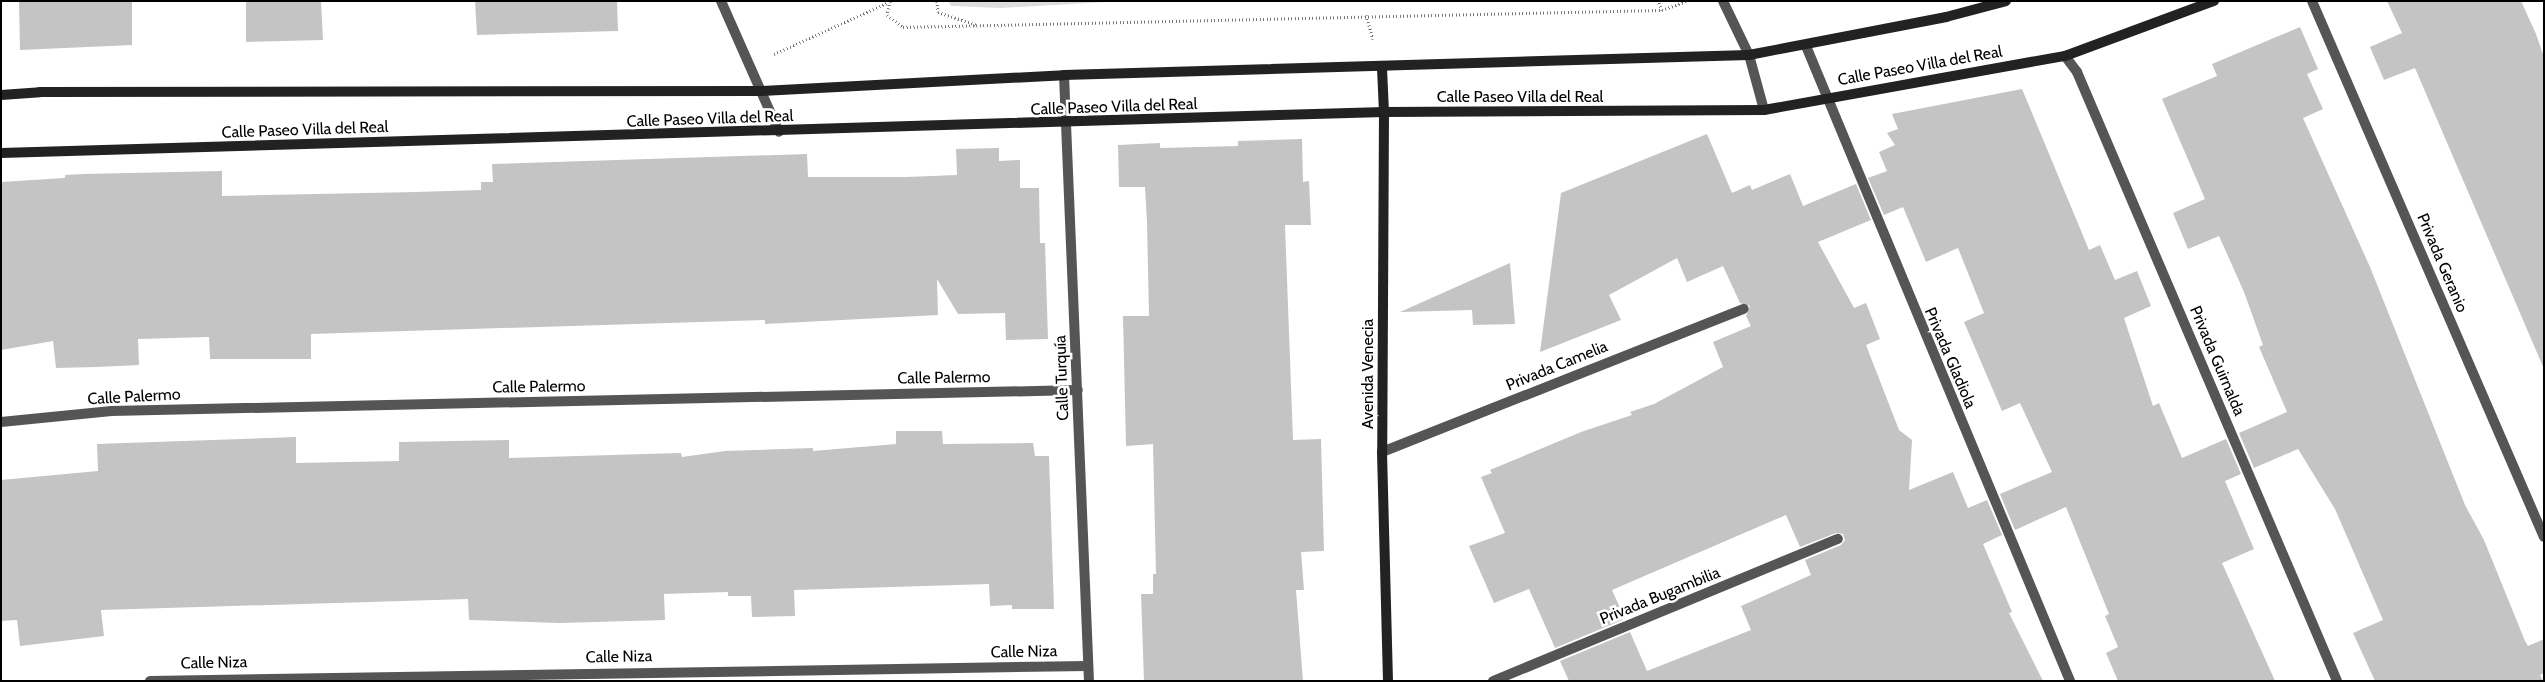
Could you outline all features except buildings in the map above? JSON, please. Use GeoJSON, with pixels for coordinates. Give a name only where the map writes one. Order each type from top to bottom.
{"type":"FeatureCollection","features":[{"type":"Feature","properties":{"kind":"street"},"geometry":{"type":"LineString","coordinates":[[722,1],[779,132]]}},
{"type":"Feature","properties":{"kind":"street"},"geometry":{"type":"LineString","coordinates":[[1722,1],[1748,55],[1764,110]]}},
{"type":"Feature","properties":{"kind":"street","name":"Calle Paseo Villa del Real"},"geometry":{"type":"LineString","coordinates":[[1,95],[40,92],[761,92],[1064,75],[1382,68],[1748,55],[1806,46],[2006,1]]}},
{"type":"Feature","properties":{"kind":"street","name":"Calle Paseo Villa del Real"},"geometry":{"type":"LineString","coordinates":[[1,153],[1067,124],[1384,112],[1764,110],[2065,56],[2214,1]]}},
{"type":"Feature","properties":{"kind":"street","name":"Privada Geranio"},"geometry":{"type":"LineString","coordinates":[[2312,1],[2544,536]]}},
{"type":"Feature","properties":{"kind":"street","name":"Privada Gladiola"},"geometry":{"type":"LineString","coordinates":[[1806,46],[1824,98],[2070,681]]}},
{"type":"Feature","properties":{"kind":"street","name":"Privada Guirnalda"},"geometry":{"type":"LineString","coordinates":[[2065,56],[2081,81],[2337,681]]}},
{"type":"Feature","properties":{"kind":"street","name":"Avenida Venecia"},"geometry":{"type":"LineString","coordinates":[[1382,68],[1384,112],[1382,452],[1388,681]]}},
{"type":"Feature","properties":{"kind":"street","name":"Calle Turquía"},"geometry":{"type":"LineString","coordinates":[[1064,75],[1089,681]]}},
{"type":"Feature","properties":{"kind":"street","name":"Privada Camelia"},"geometry":{"type":"LineString","coordinates":[[1382,452],[1744,309]]}},
{"type":"Feature","properties":{"kind":"street","name":"Calle Palermo"},"geometry":{"type":"LineString","coordinates":[[1,422],[111,411],[1078,390]]}},
{"type":"Feature","properties":{"kind":"street","name":"Privada Bugambilia"},"geometry":{"type":"LineString","coordinates":[[1493,681],[1838,539]]}},
{"type":"Feature","properties":{"kind":"street","name":"Calle Niza"},"geometry":{"type":"LineString","coordinates":[[150,681],[1088,666]]}},
{"type":"Feature","properties":{"kind":"path"},"geometry":{"type":"LineString","coordinates":[[937,1],[938,12],[980,26]]}},
{"type":"Feature","properties":{"kind":"path"},"geometry":{"type":"LineString","coordinates":[[1658,1],[1662,10]]}},
{"type":"Feature","properties":{"kind":"path"},"geometry":{"type":"LineString","coordinates":[[890,2],[887,15],[903,27],[1662,10],[1687,1]]}},
{"type":"Feature","properties":{"kind":"path"},"geometry":{"type":"LineString","coordinates":[[750,65],[890,2]]}},
{"type":"Feature","properties":{"kind":"shaded area"},"geometry":{"type":"Polygon","coordinates":[[[948,1],[1123,1],[1001,8],[951,6],[948,1]]]}}]}
